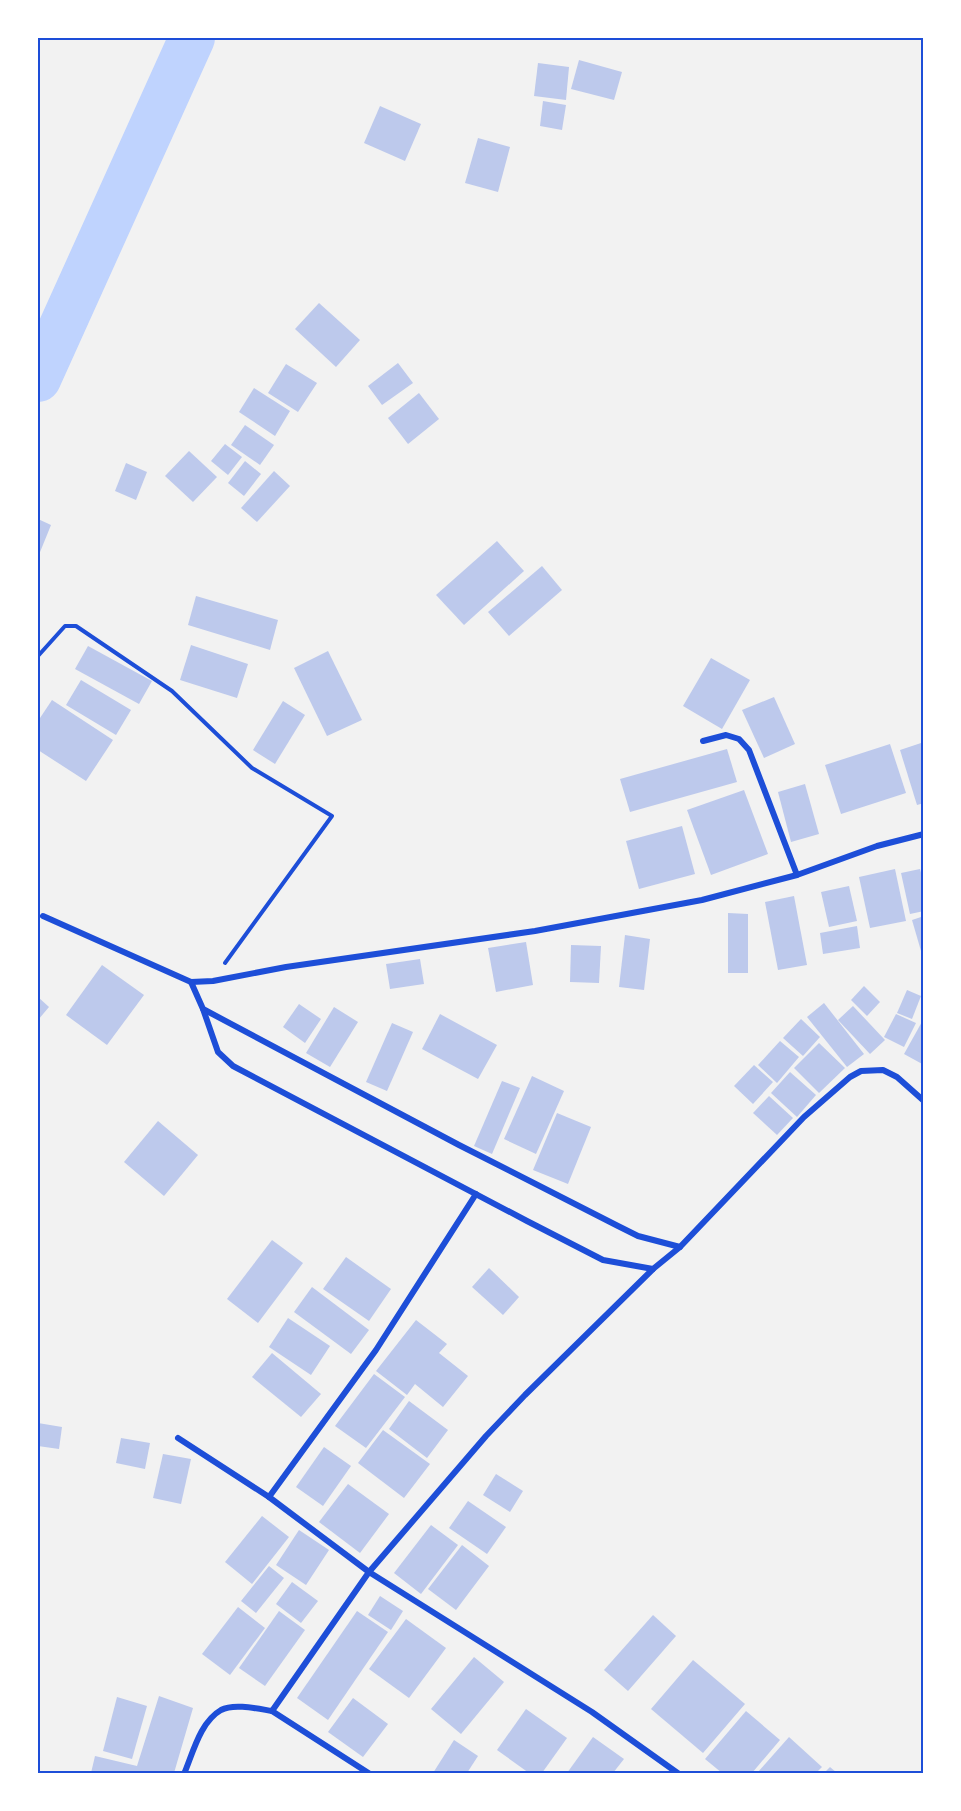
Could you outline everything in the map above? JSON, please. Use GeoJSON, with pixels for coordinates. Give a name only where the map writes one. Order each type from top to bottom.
{"type":"FeatureCollection","features":[{"type":"Feature","properties":{"kind":"street"},"geometry":{"type":"LineString","coordinates":[[703,741],[726,735],[739,739],[749,750],[796,875]]}},
{"type":"Feature","properties":{"kind":"street"},"geometry":{"type":"LineString","coordinates":[[43,916],[190,982],[213,981],[286,967],[535,931],[702,900],[796,875],[877,846],[924,834]]}},
{"type":"Feature","properties":{"kind":"street"},"geometry":{"type":"LineString","coordinates":[[190,982],[203,1009],[218,1052],[233,1066],[603,1260],[653,1269]]}},
{"type":"Feature","properties":{"kind":"street"},"geometry":{"type":"LineString","coordinates":[[203,1009],[469,1150],[638,1236],[680,1247]]}},
{"type":"Feature","properties":{"kind":"street"},"geometry":{"type":"LineString","coordinates":[[272,1711],[369,1572],[486,1436],[653,1269],[680,1247],[804,1117],[850,1077],[861,1071],[883,1070],[897,1077],[924,1101]]}},
{"type":"Feature","properties":{"kind":"street"},"geometry":{"type":"LineString","coordinates":[[269,1497],[376,1350],[476,1194]]}},
{"type":"Feature","properties":{"kind":"street"},"geometry":{"type":"LineString","coordinates":[[178,1438],[269,1497],[369,1572],[592,1712],[678,1773]]}},
{"type":"Feature","properties":{"kind":"street"},"geometry":{"type":"LineString","coordinates":[[184,1773],[207,1723],[223,1709],[245,1706],[272,1711],[370,1773]]}},
{"type":"Feature","properties":{"kind":"path"},"geometry":{"type":"LineString","coordinates":[[38,656],[64,626],[76,626],[172,691],[252,768],[332,816],[213,981]]}},
{"type":"Feature","properties":{"kind":"building"},"geometry":{"type":"Polygon","coordinates":[[[579,60],[622,72],[614,100],[571,89],[579,60]]]}},
{"type":"Feature","properties":{"kind":"building"},"geometry":{"type":"Polygon","coordinates":[[[538,63],[569,67],[566,100],[534,96],[538,63]]]}},
{"type":"Feature","properties":{"kind":"building"},"geometry":{"type":"Polygon","coordinates":[[[543,101],[566,105],[562,130],[540,126],[543,101]]]}},
{"type":"Feature","properties":{"kind":"building"},"geometry":{"type":"Polygon","coordinates":[[[380,106],[421,124],[405,161],[364,143],[380,106]]]}},
{"type":"Feature","properties":{"kind":"building"},"geometry":{"type":"Polygon","coordinates":[[[478,138],[510,147],[498,192],[465,183],[478,138]]]}},
{"type":"Feature","properties":{"kind":"building"},"geometry":{"type":"Polygon","coordinates":[[[319,303],[360,340],[336,367],[295,329],[319,303]]]}},
{"type":"Feature","properties":{"kind":"building"},"geometry":{"type":"Polygon","coordinates":[[[398,363],[413,383],[382,405],[368,386],[398,363]]]}},
{"type":"Feature","properties":{"kind":"building"},"geometry":{"type":"Polygon","coordinates":[[[286,364],[317,383],[298,412],[268,393],[286,364]]]}},
{"type":"Feature","properties":{"kind":"building"},"geometry":{"type":"Polygon","coordinates":[[[254,388],[290,411],[275,436],[239,412],[254,388]]]}},
{"type":"Feature","properties":{"kind":"building"},"geometry":{"type":"Polygon","coordinates":[[[419,393],[439,419],[408,444],[388,418],[419,393]]]}},
{"type":"Feature","properties":{"kind":"building"},"geometry":{"type":"Polygon","coordinates":[[[245,425],[274,445],[260,465],[231,445],[245,425]]]}},
{"type":"Feature","properties":{"kind":"building"},"geometry":{"type":"Polygon","coordinates":[[[225,444],[242,457],[228,475],[211,461],[225,444]]]}},
{"type":"Feature","properties":{"kind":"building"},"geometry":{"type":"Polygon","coordinates":[[[189,451],[217,477],[193,502],[165,476],[189,451]]]}},
{"type":"Feature","properties":{"kind":"building"},"geometry":{"type":"Polygon","coordinates":[[[245,461],[261,474],[244,496],[228,483],[245,461]]]}},
{"type":"Feature","properties":{"kind":"building"},"geometry":{"type":"Polygon","coordinates":[[[126,463],[147,472],[136,500],[115,491],[126,463]]]}},
{"type":"Feature","properties":{"kind":"building"},"geometry":{"type":"Polygon","coordinates":[[[274,471],[290,486],[257,522],[241,508],[274,471]]]}},
{"type":"Feature","properties":{"kind":"building"},"geometry":{"type":"Polygon","coordinates":[[[38,519],[51,525],[38,557],[38,519]]]}},
{"type":"Feature","properties":{"kind":"building"},"geometry":{"type":"Polygon","coordinates":[[[497,541],[524,571],[464,625],[436,595],[497,541]]]}},
{"type":"Feature","properties":{"kind":"building"},"geometry":{"type":"Polygon","coordinates":[[[542,566],[562,590],[509,636],[488,612],[542,566]]]}},
{"type":"Feature","properties":{"kind":"building"},"geometry":{"type":"Polygon","coordinates":[[[196,596],[278,620],[270,650],[188,625],[196,596]]]}},
{"type":"Feature","properties":{"kind":"building"},"geometry":{"type":"Polygon","coordinates":[[[191,645],[248,664],[237,698],[180,680],[191,645]]]}},
{"type":"Feature","properties":{"kind":"building"},"geometry":{"type":"Polygon","coordinates":[[[88,646],[152,681],[139,704],[75,669],[88,646]]]}},
{"type":"Feature","properties":{"kind":"building"},"geometry":{"type":"Polygon","coordinates":[[[328,651],[362,720],[327,736],[294,668],[328,651]]]}},
{"type":"Feature","properties":{"kind":"building"},"geometry":{"type":"Polygon","coordinates":[[[711,658],[750,680],[722,729],[683,706],[711,658]]]}},
{"type":"Feature","properties":{"kind":"building"},"geometry":{"type":"Polygon","coordinates":[[[81,680],[131,710],[116,735],[66,705],[81,680]]]}},
{"type":"Feature","properties":{"kind":"building"},"geometry":{"type":"Polygon","coordinates":[[[774,697],[795,744],[764,758],[742,710],[774,697]]]}},
{"type":"Feature","properties":{"kind":"building"},"geometry":{"type":"Polygon","coordinates":[[[52,700],[113,740],[86,781],[38,750],[38,721],[52,700]]]}},
{"type":"Feature","properties":{"kind":"building"},"geometry":{"type":"Polygon","coordinates":[[[283,701],[305,715],[275,764],[253,750],[283,701]]]}},
{"type":"Feature","properties":{"kind":"building"},"geometry":{"type":"Polygon","coordinates":[[[924,742],[924,803],[917,805],[900,750],[924,742]]]}},
{"type":"Feature","properties":{"kind":"building"},"geometry":{"type":"Polygon","coordinates":[[[890,744],[906,793],[841,814],[825,765],[890,744]]]}},
{"type":"Feature","properties":{"kind":"building"},"geometry":{"type":"Polygon","coordinates":[[[727,749],[737,782],[630,812],[620,779],[727,749]]]}},
{"type":"Feature","properties":{"kind":"building"},"geometry":{"type":"Polygon","coordinates":[[[805,784],[819,834],[791,842],[778,792],[805,784]]]}},
{"type":"Feature","properties":{"kind":"building"},"geometry":{"type":"Polygon","coordinates":[[[744,790],[768,854],[711,875],[687,810],[744,790]]]}},
{"type":"Feature","properties":{"kind":"building"},"geometry":{"type":"Polygon","coordinates":[[[682,826],[695,874],[639,889],[626,841],[682,826]]]}},
{"type":"Feature","properties":{"kind":"building"},"geometry":{"type":"Polygon","coordinates":[[[895,869],[906,921],[870,928],[859,877],[895,869]]]}},
{"type":"Feature","properties":{"kind":"building"},"geometry":{"type":"Polygon","coordinates":[[[920,869],[924,884],[924,911],[910,914],[901,873],[920,869]]]}},
{"type":"Feature","properties":{"kind":"building"},"geometry":{"type":"Polygon","coordinates":[[[849,886],[857,921],[829,927],[821,892],[849,886]]]}},
{"type":"Feature","properties":{"kind":"building"},"geometry":{"type":"Polygon","coordinates":[[[794,896],[807,965],[778,970],[765,902],[794,896]]]}},
{"type":"Feature","properties":{"kind":"building"},"geometry":{"type":"Polygon","coordinates":[[[728,913],[748,914],[748,973],[728,973],[728,913]]]}},
{"type":"Feature","properties":{"kind":"building"},"geometry":{"type":"Polygon","coordinates":[[[924,916],[924,950],[921,951],[912,920],[924,916]]]}},
{"type":"Feature","properties":{"kind":"building"},"geometry":{"type":"Polygon","coordinates":[[[857,926],[860,948],[823,954],[820,933],[857,926]]]}},
{"type":"Feature","properties":{"kind":"building"},"geometry":{"type":"Polygon","coordinates":[[[625,935],[650,939],[644,990],[619,987],[625,935]]]}},
{"type":"Feature","properties":{"kind":"building"},"geometry":{"type":"Polygon","coordinates":[[[526,942],[533,985],[496,992],[488,948],[526,942]]]}},
{"type":"Feature","properties":{"kind":"building"},"geometry":{"type":"Polygon","coordinates":[[[571,945],[601,946],[599,983],[570,982],[571,945]]]}},
{"type":"Feature","properties":{"kind":"building"},"geometry":{"type":"Polygon","coordinates":[[[420,959],[424,984],[390,989],[386,964],[420,959]]]}},
{"type":"Feature","properties":{"kind":"building"},"geometry":{"type":"Polygon","coordinates":[[[102,965],[144,995],[107,1045],[66,1015],[102,965]]]}},
{"type":"Feature","properties":{"kind":"building"},"geometry":{"type":"Polygon","coordinates":[[[864,986],[880,1002],[867,1016],[851,1000],[864,986]]]}},
{"type":"Feature","properties":{"kind":"building"},"geometry":{"type":"Polygon","coordinates":[[[907,990],[921,996],[912,1019],[897,1013],[907,990]]]}},
{"type":"Feature","properties":{"kind":"building"},"geometry":{"type":"Polygon","coordinates":[[[38,997],[49,1007],[38,1020],[38,997]]]}},
{"type":"Feature","properties":{"kind":"building"},"geometry":{"type":"Polygon","coordinates":[[[824,1003],[864,1054],[847,1067],[807,1017],[824,1003]]]}},
{"type":"Feature","properties":{"kind":"building"},"geometry":{"type":"Polygon","coordinates":[[[299,1004],[321,1019],[305,1043],[283,1027],[299,1004]]]}},
{"type":"Feature","properties":{"kind":"building"},"geometry":{"type":"Polygon","coordinates":[[[853,1006],[885,1040],[870,1054],[838,1020],[853,1006]]]}},
{"type":"Feature","properties":{"kind":"building"},"geometry":{"type":"Polygon","coordinates":[[[334,1007],[358,1022],[330,1067],[306,1053],[334,1007]]]}},
{"type":"Feature","properties":{"kind":"building"},"geometry":{"type":"Polygon","coordinates":[[[440,1014],[497,1045],[478,1079],[422,1049],[440,1014]]]}},
{"type":"Feature","properties":{"kind":"building"},"geometry":{"type":"Polygon","coordinates":[[[896,1014],[916,1023],[904,1047],[884,1037],[896,1014]]]}},
{"type":"Feature","properties":{"kind":"building"},"geometry":{"type":"Polygon","coordinates":[[[801,1019],[820,1037],[803,1056],[783,1038],[801,1019]]]}},
{"type":"Feature","properties":{"kind":"building"},"geometry":{"type":"Polygon","coordinates":[[[924,1020],[924,1065],[904,1054],[924,1020]]]}},
{"type":"Feature","properties":{"kind":"building"},"geometry":{"type":"Polygon","coordinates":[[[392,1023],[413,1032],[387,1091],[366,1082],[392,1023]]]}},
{"type":"Feature","properties":{"kind":"building"},"geometry":{"type":"Polygon","coordinates":[[[780,1041],[799,1057],[777,1083],[758,1065],[780,1041]]]}},
{"type":"Feature","properties":{"kind":"building"},"geometry":{"type":"Polygon","coordinates":[[[819,1043],[845,1068],[819,1093],[794,1068],[819,1043]]]}},
{"type":"Feature","properties":{"kind":"building"},"geometry":{"type":"Polygon","coordinates":[[[754,1065],[773,1082],[753,1104],[734,1086],[754,1065]]]}},
{"type":"Feature","properties":{"kind":"building"},"geometry":{"type":"Polygon","coordinates":[[[790,1072],[816,1095],[797,1117],[771,1093],[790,1072]]]}},
{"type":"Feature","properties":{"kind":"building"},"geometry":{"type":"Polygon","coordinates":[[[532,1076],[564,1091],[536,1154],[504,1139],[532,1076]]]}},
{"type":"Feature","properties":{"kind":"building"},"geometry":{"type":"Polygon","coordinates":[[[502,1081],[520,1088],[492,1154],[474,1146],[502,1081]]]}},
{"type":"Feature","properties":{"kind":"building"},"geometry":{"type":"Polygon","coordinates":[[[769,1096],[793,1118],[777,1135],[753,1113],[769,1096]]]}},
{"type":"Feature","properties":{"kind":"building"},"geometry":{"type":"Polygon","coordinates":[[[557,1113],[591,1127],[568,1184],[533,1170],[557,1113]]]}},
{"type":"Feature","properties":{"kind":"building"},"geometry":{"type":"Polygon","coordinates":[[[158,1121],[198,1155],[164,1196],[124,1162],[158,1121]]]}},
{"type":"Feature","properties":{"kind":"building"},"geometry":{"type":"Polygon","coordinates":[[[272,1240],[303,1263],[258,1323],[227,1299],[272,1240]]]}},
{"type":"Feature","properties":{"kind":"building"},"geometry":{"type":"Polygon","coordinates":[[[346,1257],[391,1289],[369,1321],[323,1289],[346,1257]]]}},
{"type":"Feature","properties":{"kind":"building"},"geometry":{"type":"Polygon","coordinates":[[[489,1268],[519,1297],[503,1315],[472,1287],[489,1268]]]}},
{"type":"Feature","properties":{"kind":"building"},"geometry":{"type":"Polygon","coordinates":[[[312,1287],[369,1330],[351,1354],[294,1312],[312,1287]]]}},
{"type":"Feature","properties":{"kind":"building"},"geometry":{"type":"Polygon","coordinates":[[[288,1318],[330,1346],[311,1375],[269,1347],[288,1318]]]}},
{"type":"Feature","properties":{"kind":"building"},"geometry":{"type":"Polygon","coordinates":[[[416,1320],[447,1344],[439,1353],[468,1376],[443,1407],[415,1384],[407,1395],[376,1371],[416,1320]]]}},
{"type":"Feature","properties":{"kind":"building"},"geometry":{"type":"Polygon","coordinates":[[[272,1353],[321,1394],[301,1417],[252,1377],[272,1353]]]}},
{"type":"Feature","properties":{"kind":"building"},"geometry":{"type":"Polygon","coordinates":[[[374,1374],[405,1397],[366,1448],[335,1426],[374,1374]]]}},
{"type":"Feature","properties":{"kind":"building"},"geometry":{"type":"Polygon","coordinates":[[[409,1401],[448,1430],[427,1458],[389,1429],[409,1401]]]}},
{"type":"Feature","properties":{"kind":"building"},"geometry":{"type":"Polygon","coordinates":[[[38,1423],[62,1427],[59,1449],[38,1446],[38,1423]]]}},
{"type":"Feature","properties":{"kind":"building"},"geometry":{"type":"Polygon","coordinates":[[[383,1430],[430,1464],[404,1498],[358,1463],[383,1430]]]}},
{"type":"Feature","properties":{"kind":"building"},"geometry":{"type":"Polygon","coordinates":[[[121,1438],[150,1443],[145,1469],[116,1463],[121,1438]]]}},
{"type":"Feature","properties":{"kind":"building"},"geometry":{"type":"Polygon","coordinates":[[[324,1447],[351,1466],[323,1506],[296,1487],[324,1447]]]}},
{"type":"Feature","properties":{"kind":"building"},"geometry":{"type":"Polygon","coordinates":[[[163,1454],[191,1459],[181,1504],[153,1498],[163,1454]]]}},
{"type":"Feature","properties":{"kind":"building"},"geometry":{"type":"Polygon","coordinates":[[[496,1474],[523,1491],[510,1512],[483,1495],[496,1474]]]}},
{"type":"Feature","properties":{"kind":"building"},"geometry":{"type":"Polygon","coordinates":[[[348,1484],[389,1514],[360,1553],[319,1522],[348,1484]]]}},
{"type":"Feature","properties":{"kind":"building"},"geometry":{"type":"Polygon","coordinates":[[[468,1501],[506,1527],[487,1554],[449,1528],[468,1501]]]}},
{"type":"Feature","properties":{"kind":"building"},"geometry":{"type":"Polygon","coordinates":[[[262,1516],[289,1537],[252,1584],[225,1562],[262,1516]]]}},
{"type":"Feature","properties":{"kind":"building"},"geometry":{"type":"Polygon","coordinates":[[[431,1525],[458,1545],[421,1594],[394,1573],[431,1525]]]}},
{"type":"Feature","properties":{"kind":"building"},"geometry":{"type":"Polygon","coordinates":[[[299,1530],[329,1550],[306,1585],[276,1565],[299,1530]]]}},
{"type":"Feature","properties":{"kind":"building"},"geometry":{"type":"Polygon","coordinates":[[[462,1545],[489,1566],[456,1610],[428,1589],[462,1545]]]}},
{"type":"Feature","properties":{"kind":"building"},"geometry":{"type":"Polygon","coordinates":[[[269,1566],[284,1578],[256,1613],[241,1601],[269,1566]]]}},
{"type":"Feature","properties":{"kind":"building"},"geometry":{"type":"Polygon","coordinates":[[[292,1582],[318,1601],[301,1623],[276,1604],[292,1582]]]}},
{"type":"Feature","properties":{"kind":"building"},"geometry":{"type":"Polygon","coordinates":[[[380,1596],[403,1611],[391,1630],[368,1615],[380,1596]]]}},
{"type":"Feature","properties":{"kind":"building"},"geometry":{"type":"Polygon","coordinates":[[[238,1607],[265,1628],[230,1675],[202,1654],[238,1607]]]}},
{"type":"Feature","properties":{"kind":"building"},"geometry":{"type":"Polygon","coordinates":[[[279,1611],[305,1630],[265,1686],[239,1668],[279,1611]]]}},
{"type":"Feature","properties":{"kind":"building"},"geometry":{"type":"Polygon","coordinates":[[[357,1611],[388,1632],[328,1720],[297,1698],[357,1611]]]}},
{"type":"Feature","properties":{"kind":"building"},"geometry":{"type":"Polygon","coordinates":[[[653,1615],[676,1636],[628,1691],[604,1670],[653,1615]]]}},
{"type":"Feature","properties":{"kind":"building"},"geometry":{"type":"Polygon","coordinates":[[[406,1619],[446,1648],[409,1698],[369,1669],[406,1619]]]}},
{"type":"Feature","properties":{"kind":"building"},"geometry":{"type":"Polygon","coordinates":[[[474,1657],[504,1682],[461,1734],[431,1709],[474,1657]]]}},
{"type":"Feature","properties":{"kind":"building"},"geometry":{"type":"Polygon","coordinates":[[[693,1660],[745,1704],[703,1753],[651,1709],[693,1660]]]}},
{"type":"Feature","properties":{"kind":"building"},"geometry":{"type":"Polygon","coordinates":[[[159,1696],[193,1708],[174,1773],[91,1773],[95,1756],[137,1766],[159,1696]]]}},
{"type":"Feature","properties":{"kind":"building"},"geometry":{"type":"Polygon","coordinates":[[[117,1697],[147,1706],[132,1759],[103,1751],[117,1697]]]}},
{"type":"Feature","properties":{"kind":"building"},"geometry":{"type":"Polygon","coordinates":[[[353,1698],[388,1724],[363,1757],[328,1732],[353,1698]]]}},
{"type":"Feature","properties":{"kind":"building"},"geometry":{"type":"Polygon","coordinates":[[[526,1709],[567,1738],[542,1773],[529,1773],[497,1750],[526,1709]]]}},
{"type":"Feature","properties":{"kind":"building"},"geometry":{"type":"Polygon","coordinates":[[[746,1711],[780,1740],[752,1773],[722,1773],[705,1759],[746,1711]]]}},
{"type":"Feature","properties":{"kind":"building"},"geometry":{"type":"Polygon","coordinates":[[[593,1737],[624,1759],[613,1773],[567,1773],[593,1737]]]}},
{"type":"Feature","properties":{"kind":"building"},"geometry":{"type":"Polygon","coordinates":[[[789,1737],[822,1767],[816,1773],[757,1773],[789,1737]]]}},
{"type":"Feature","properties":{"kind":"building"},"geometry":{"type":"Polygon","coordinates":[[[454,1740],[478,1756],[467,1773],[433,1773],[454,1740]]]}},
{"type":"Feature","properties":{"kind":"building"},"geometry":{"type":"Polygon","coordinates":[[[830,1767],[837,1773],[824,1773],[830,1767]]]}},
{"type":"Feature","properties":{"kind":"waterway"},"geometry":{"type":"LineString","coordinates":[[38,379],[192,38]]}}]}
